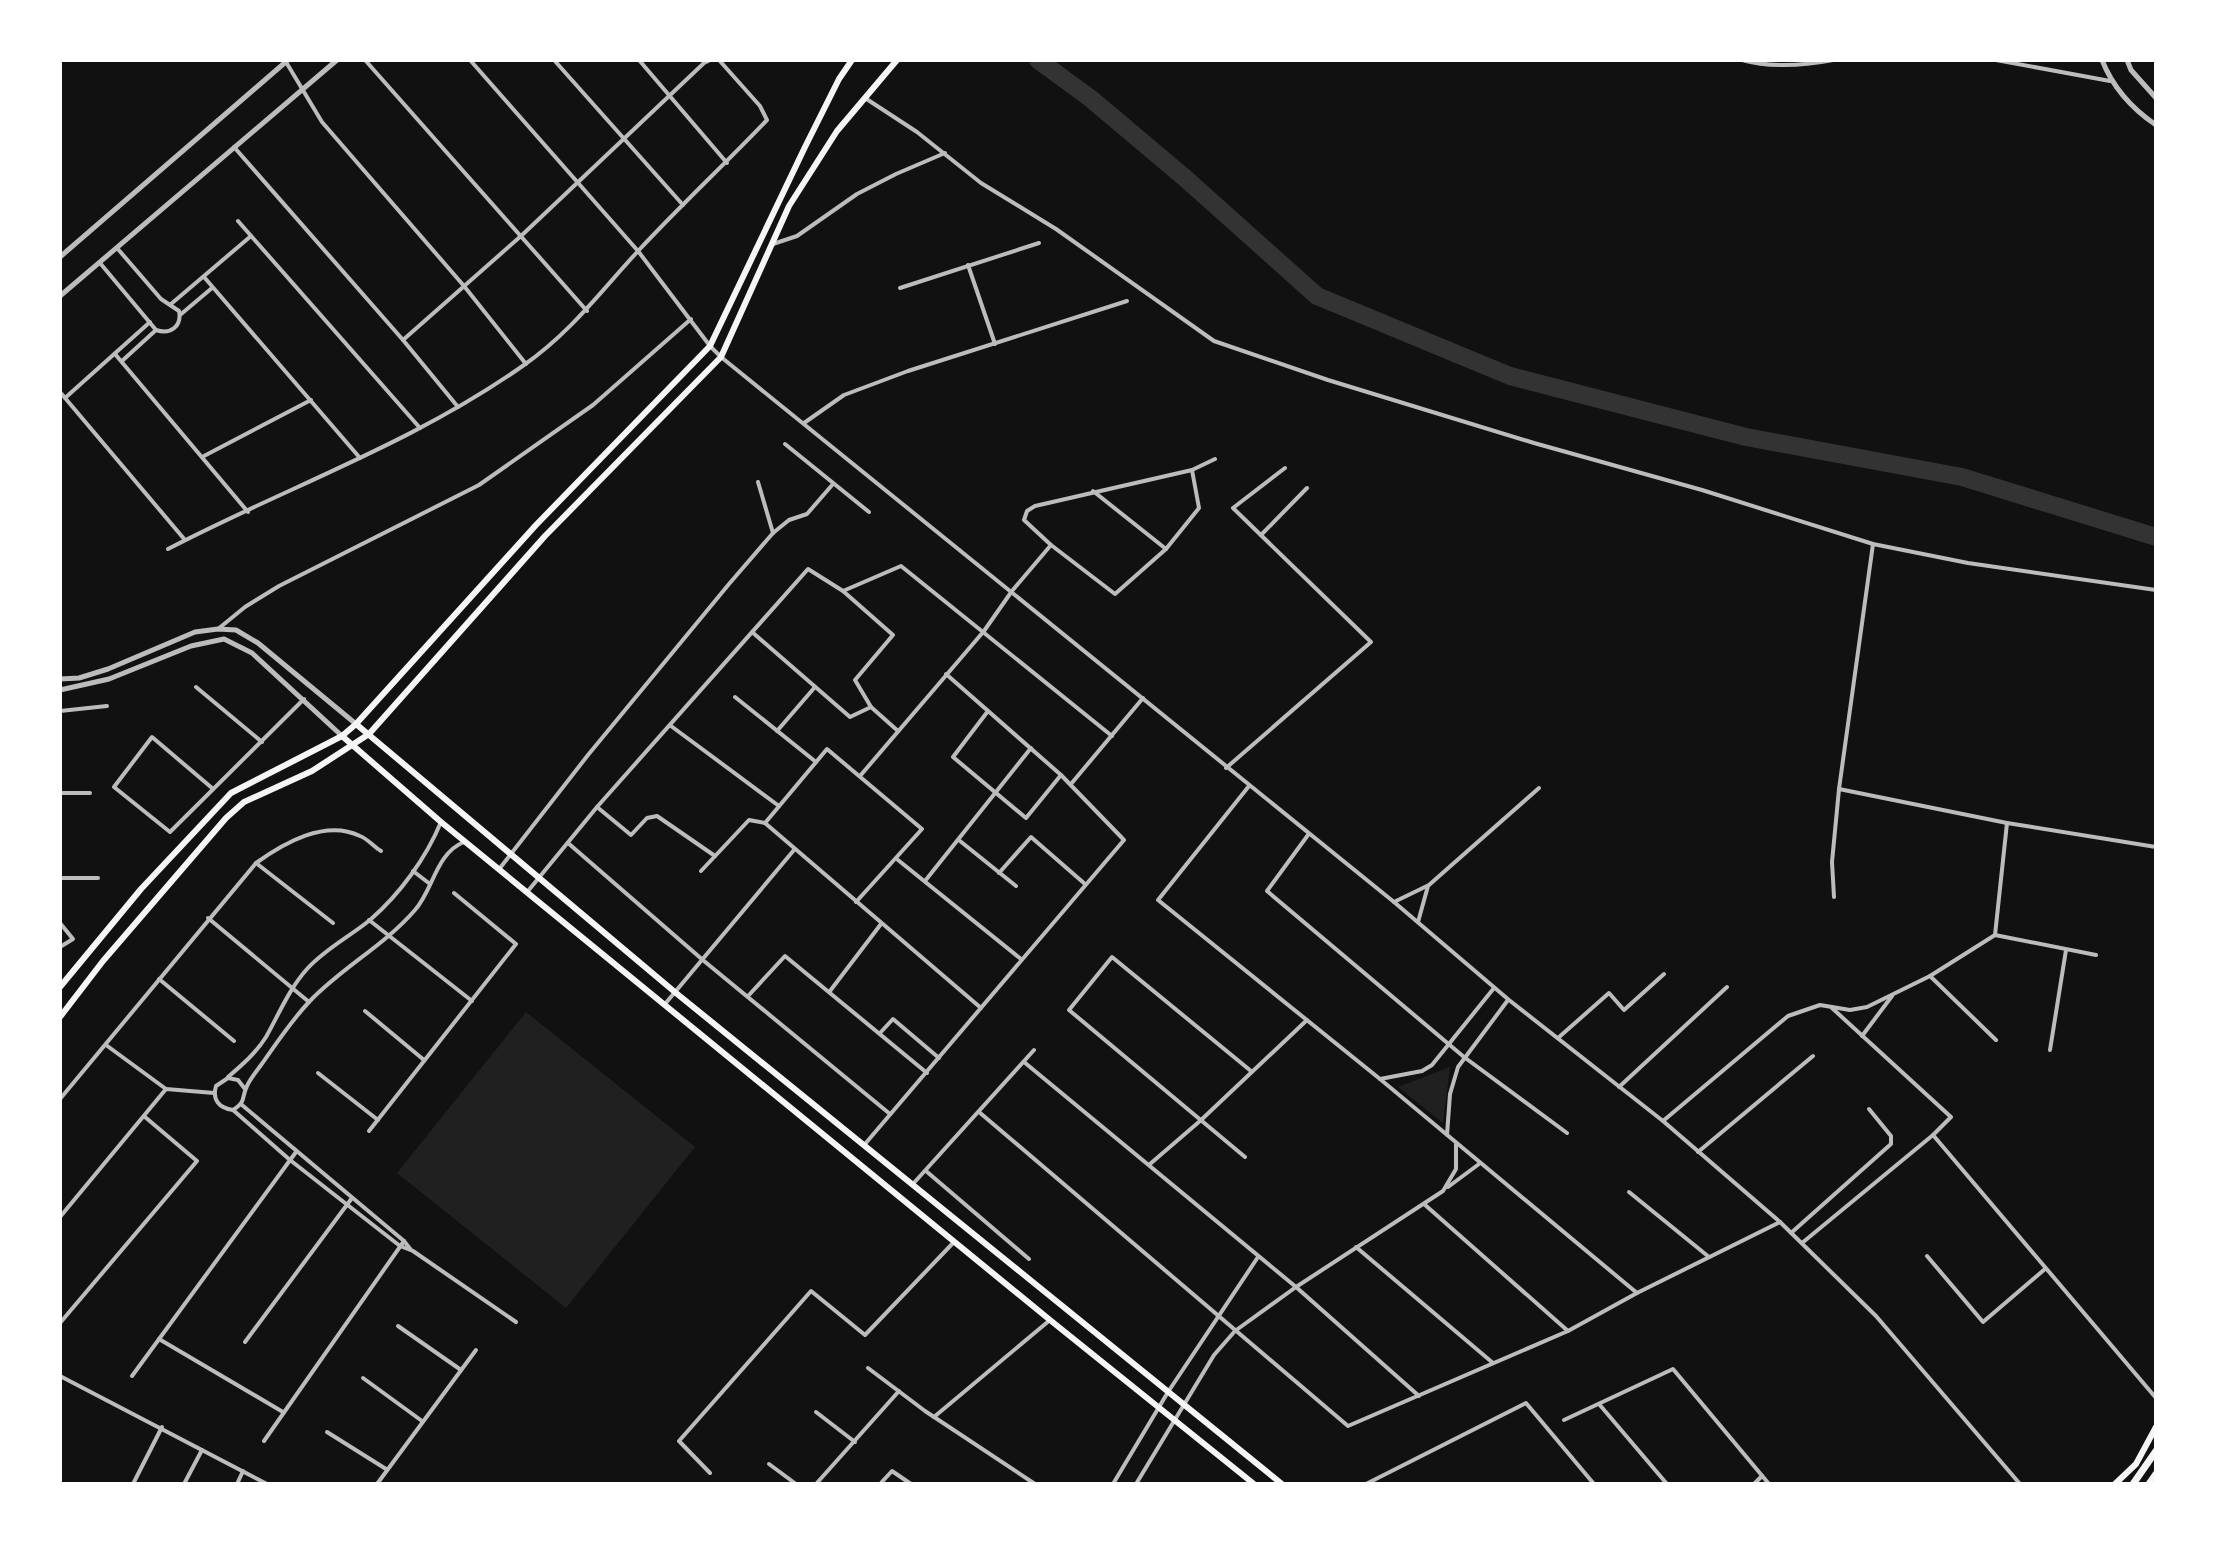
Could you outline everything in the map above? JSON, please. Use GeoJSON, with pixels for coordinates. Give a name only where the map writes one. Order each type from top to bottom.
{"type":"FeatureCollection","features":[{"type":"Feature","properties":{"kind":"highway"},"geometry":{"type":"LineString","coordinates":[[2133,1484],[2156,1451]]}},
{"type":"Feature","properties":{"kind":"highway"},"geometry":{"type":"LineString","coordinates":[[2149,1484],[2156,1474]]}},
{"type":"Feature","properties":{"kind":"main road"},"geometry":{"type":"LineString","coordinates":[[60,1017],[103,961],[226,818],[244,802],[312,771],[369,734],[545,536],[721,357],[789,206],[823,153],[897,60]]}},
{"type":"Feature","properties":{"kind":"main road"},"geometry":{"type":"LineString","coordinates":[[60,987],[141,889],[231,793],[342,736],[356,724],[536,525],[710,346],[849,63]]}},
{"type":"Feature","properties":{"kind":"main road"},"geometry":{"type":"LineString","coordinates":[[356,724],[676,993],[812,1100],[863,1146],[1282,1484]]}},
{"type":"Feature","properties":{"kind":"main road"},"geometry":{"type":"LineString","coordinates":[[342,736],[441,822],[1254,1484]]}},
{"type":"Feature","properties":{"kind":"main road"},"geometry":{"type":"LineString","coordinates":[[2115,1484],[2136,1464],[2156,1427]]}},
{"type":"Feature","properties":{"kind":"street"},"geometry":{"type":"LineString","coordinates":[[60,296],[337,60]]}},
{"type":"Feature","properties":{"kind":"street"},"geometry":{"type":"LineString","coordinates":[[365,60],[587,311]]}},
{"type":"Feature","properties":{"kind":"street"},"geometry":{"type":"LineString","coordinates":[[470,60],[638,251],[721,357],[1394,902],[1494,988],[1663,1121],[1780,1222],[1876,1316],[2020,1484]]}},
{"type":"Feature","properties":{"kind":"street"},"geometry":{"type":"LineString","coordinates":[[554,60],[683,205]]}},
{"type":"Feature","properties":{"kind":"street"},"geometry":{"type":"LineString","coordinates":[[639,60],[727,163]]}},
{"type":"Feature","properties":{"kind":"street"},"geometry":{"type":"LineString","coordinates":[[403,340],[521,236],[710,60]]}},
{"type":"Feature","properties":{"kind":"street"},"geometry":{"type":"LineString","coordinates":[[168,549],[420,428],[526,364],[568,330],[638,251],[767,120],[760,106],[719,60]]}},
{"type":"Feature","properties":{"kind":"street"},"geometry":{"type":"LineString","coordinates":[[1742,60],[1763,66],[1833,60]]}},
{"type":"Feature","properties":{"kind":"street"},"geometry":{"type":"LineString","coordinates":[[1996,60],[2110,81]]}},
{"type":"Feature","properties":{"kind":"street"},"geometry":{"type":"LineString","coordinates":[[2102,60],[2110,81],[2134,109],[2156,125]]}},
{"type":"Feature","properties":{"kind":"street"},"geometry":{"type":"LineString","coordinates":[[2127,60],[2131,70],[2156,98]]}},
{"type":"Feature","properties":{"kind":"street"},"geometry":{"type":"LineString","coordinates":[[60,257],[286,61],[322,122],[464,286],[526,364]]}},
{"type":"Feature","properties":{"kind":"street"},"geometry":{"type":"LineString","coordinates":[[865,98],[945,153],[981,183],[1056,229],[1214,341],[1328,380],[1702,490],[1873,544],[1968,563],[2156,590]]}},
{"type":"Feature","properties":{"kind":"street"},"geometry":{"type":"LineString","coordinates":[[234,147],[458,407]]}},
{"type":"Feature","properties":{"kind":"street"},"geometry":{"type":"LineString","coordinates":[[771,245],[797,236],[857,194],[945,153]]}},
{"type":"Feature","properties":{"kind":"street"},"geometry":{"type":"LineString","coordinates":[[238,221],[420,428]]}},
{"type":"Feature","properties":{"kind":"street"},"geometry":{"type":"LineString","coordinates":[[171,304],[251,236]]}},
{"type":"Feature","properties":{"kind":"street"},"geometry":{"type":"LineString","coordinates":[[900,288],[1039,243]]}},
{"type":"Feature","properties":{"kind":"street"},"geometry":{"type":"LineString","coordinates":[[117,248],[161,299],[171,304],[180,315]]}},
{"type":"Feature","properties":{"kind":"street"},"geometry":{"type":"LineString","coordinates":[[100,263],[156,330],[166,332],[175,328],[180,315],[213,287]]}},
{"type":"Feature","properties":{"kind":"street"},"geometry":{"type":"LineString","coordinates":[[968,265],[995,344]]}},
{"type":"Feature","properties":{"kind":"street"},"geometry":{"type":"LineString","coordinates":[[204,277],[360,458]]}},
{"type":"Feature","properties":{"kind":"street"},"geometry":{"type":"LineString","coordinates":[[804,423],[844,395],[908,371],[1127,301]]}},
{"type":"Feature","properties":{"kind":"street"},"geometry":{"type":"LineString","coordinates":[[218,629],[245,607],[279,586],[479,485],[593,405],[691,319]]}},
{"type":"Feature","properties":{"kind":"street"},"geometry":{"type":"LineString","coordinates":[[65,398],[150,322]]}},
{"type":"Feature","properties":{"kind":"street"},"geometry":{"type":"LineString","coordinates":[[122,361],[156,330]]}},
{"type":"Feature","properties":{"kind":"street"},"geometry":{"type":"LineString","coordinates":[[115,354],[204,456],[248,512]]}},
{"type":"Feature","properties":{"kind":"street"},"geometry":{"type":"LineString","coordinates":[[60,392],[185,540]]}},
{"type":"Feature","properties":{"kind":"street"},"geometry":{"type":"LineString","coordinates":[[204,456],[311,400]]}},
{"type":"Feature","properties":{"kind":"street"},"geometry":{"type":"LineString","coordinates":[[785,444],[869,512]]}},
{"type":"Feature","properties":{"kind":"street"},"geometry":{"type":"LineString","coordinates":[[1192,470],[1199,508],[1166,549],[1115,594],[1024,520],[1027,511],[1035,506],[1192,470],[1215,459]]}},
{"type":"Feature","properties":{"kind":"street"},"geometry":{"type":"LineString","coordinates":[[1226,768],[1371,642],[1233,508],[1285,468]]}},
{"type":"Feature","properties":{"kind":"street"},"geometry":{"type":"LineString","coordinates":[[758,482],[773,533]]}},
{"type":"Feature","properties":{"kind":"street"},"geometry":{"type":"LineString","coordinates":[[500,868],[596,745],[773,533],[789,520],[807,514],[833,484]]}},
{"type":"Feature","properties":{"kind":"street"},"geometry":{"type":"LineString","coordinates":[[1261,535],[1307,488]]}},
{"type":"Feature","properties":{"kind":"street"},"geometry":{"type":"LineString","coordinates":[[1093,491],[1166,549]]}},
{"type":"Feature","properties":{"kind":"street"},"geometry":{"type":"LineString","coordinates":[[1834,897],[1832,862],[1839,789],[1873,544]]}},
{"type":"Feature","properties":{"kind":"street"},"geometry":{"type":"LineString","coordinates":[[860,776],[984,631],[1012,591],[1051,545]]}},
{"type":"Feature","properties":{"kind":"street"},"geometry":{"type":"LineString","coordinates":[[843,591],[901,566],[1112,736]]}},
{"type":"Feature","properties":{"kind":"street"},"geometry":{"type":"LineString","coordinates":[[528,891],[597,807],[808,569],[843,591],[893,635],[855,680],[871,707],[898,731]]}},
{"type":"Feature","properties":{"kind":"street"},"geometry":{"type":"LineString","coordinates":[[60,679],[79,678],[108,669],[195,632],[236,630],[258,643],[356,724]]}},
{"type":"Feature","properties":{"kind":"street"},"geometry":{"type":"LineString","coordinates":[[751,632],[850,717],[871,707]]}},
{"type":"Feature","properties":{"kind":"street"},"geometry":{"type":"LineString","coordinates":[[60,690],[109,679],[191,646],[224,639],[252,653],[342,736]]}},
{"type":"Feature","properties":{"kind":"street"},"geometry":{"type":"LineString","coordinates":[[863,1146],[1124,840],[1071,784],[946,674]]}},
{"type":"Feature","properties":{"kind":"street"},"geometry":{"type":"LineString","coordinates":[[196,687],[262,742]]}},
{"type":"Feature","properties":{"kind":"street"},"geometry":{"type":"LineString","coordinates":[[777,731],[815,687]]}},
{"type":"Feature","properties":{"kind":"street"},"geometry":{"type":"LineString","coordinates":[[735,697],[816,762]]}},
{"type":"Feature","properties":{"kind":"street"},"geometry":{"type":"LineString","coordinates":[[1071,784],[1143,698]]}},
{"type":"Feature","properties":{"kind":"street"},"geometry":{"type":"LineString","coordinates":[[212,788],[152,737],[114,787],[170,832],[304,699]]}},
{"type":"Feature","properties":{"kind":"street"},"geometry":{"type":"LineString","coordinates":[[60,711],[107,706]]}},
{"type":"Feature","properties":{"kind":"street"},"geometry":{"type":"LineString","coordinates":[[988,711],[953,757],[1026,818],[1061,775]]}},
{"type":"Feature","properties":{"kind":"street"},"geometry":{"type":"LineString","coordinates":[[671,726],[779,806]]}},
{"type":"Feature","properties":{"kind":"street"},"geometry":{"type":"LineString","coordinates":[[925,881],[960,841],[1031,748]]}},
{"type":"Feature","properties":{"kind":"street"},"geometry":{"type":"LineString","coordinates":[[765,823],[827,749],[922,829],[856,902]]}},
{"type":"Feature","properties":{"kind":"street"},"geometry":{"type":"LineString","coordinates":[[1249,786],[1158,900],[1380,1079],[1637,1293]]}},
{"type":"Feature","properties":{"kind":"street"},"geometry":{"type":"LineString","coordinates":[[1394,902],[1429,885],[1539,788]]}},
{"type":"Feature","properties":{"kind":"street"},"geometry":{"type":"LineString","coordinates":[[1839,789],[2007,823],[2156,847]]}},
{"type":"Feature","properties":{"kind":"street"},"geometry":{"type":"LineString","coordinates":[[60,793],[90,793]]}},
{"type":"Feature","properties":{"kind":"street"},"geometry":{"type":"LineString","coordinates":[[597,807],[631,835],[647,818],[657,816],[715,856]]}},
{"type":"Feature","properties":{"kind":"street"},"geometry":{"type":"LineString","coordinates":[[701,871],[749,820],[765,823],[981,1008]]}},
{"type":"Feature","properties":{"kind":"street"},"geometry":{"type":"LineString","coordinates":[[413,1251],[400,1246],[347,1206],[233,1110],[219,1106],[214,1093],[216,1086],[251,1056],[264,1039],[292,988],[308,968],[369,920],[395,895],[434,839],[441,822]]}},
{"type":"Feature","properties":{"kind":"street"},"geometry":{"type":"LineString","coordinates":[[1995,935],[2007,823]]}},
{"type":"Feature","properties":{"kind":"street"},"geometry":{"type":"LineString","coordinates":[[60,1099],[256,863],[294,838],[319,832],[346,832],[361,836],[381,851]]}},
{"type":"Feature","properties":{"kind":"street"},"geometry":{"type":"LineString","coordinates":[[1308,835],[1267,891],[1464,1057],[1567,1133]]}},
{"type":"Feature","properties":{"kind":"street"},"geometry":{"type":"LineString","coordinates":[[999,873],[1031,837],[1085,884]]}},
{"type":"Feature","properties":{"kind":"street"},"geometry":{"type":"LineString","coordinates":[[233,1110],[241,1105],[245,1089],[309,1002],[390,937],[418,907],[447,854],[455,845],[466,841]]}},
{"type":"Feature","properties":{"kind":"street"},"geometry":{"type":"LineString","coordinates":[[960,841],[1016,886]]}},
{"type":"Feature","properties":{"kind":"street"},"geometry":{"type":"LineString","coordinates":[[568,843],[704,961],[890,1114]]}},
{"type":"Feature","properties":{"kind":"street"},"geometry":{"type":"LineString","coordinates":[[665,1004],[795,850]]}},
{"type":"Feature","properties":{"kind":"street"},"geometry":{"type":"LineString","coordinates":[[897,860],[1021,959]]}},
{"type":"Feature","properties":{"kind":"street"},"geometry":{"type":"LineString","coordinates":[[256,863],[333,923]]}},
{"type":"Feature","properties":{"kind":"street"},"geometry":{"type":"LineString","coordinates":[[413,871],[430,884]]}},
{"type":"Feature","properties":{"kind":"street"},"geometry":{"type":"LineString","coordinates":[[60,878],[98,878]]}},
{"type":"Feature","properties":{"kind":"street"},"geometry":{"type":"LineString","coordinates":[[1418,922],[1429,885]]}},
{"type":"Feature","properties":{"kind":"street"},"geometry":{"type":"LineString","coordinates":[[369,1131],[516,944],[454,893]]}},
{"type":"Feature","properties":{"kind":"street"},"geometry":{"type":"LineString","coordinates":[[208,918],[309,1002]]}},
{"type":"Feature","properties":{"kind":"street"},"geometry":{"type":"LineString","coordinates":[[369,920],[472,1001]]}},
{"type":"Feature","properties":{"kind":"street"},"geometry":{"type":"LineString","coordinates":[[60,923],[73,939],[60,947]]}},
{"type":"Feature","properties":{"kind":"street"},"geometry":{"type":"LineString","coordinates":[[830,991],[881,924]]}},
{"type":"Feature","properties":{"kind":"street"},"geometry":{"type":"LineString","coordinates":[[1663,1121],[1788,1016],[1820,1005],[1850,1010],[1867,1007],[1930,976],[1995,935],[2096,955]]}},
{"type":"Feature","properties":{"kind":"street"},"geometry":{"type":"LineString","coordinates":[[2050,1050],[2066,950]]}},
{"type":"Feature","properties":{"kind":"street"},"geometry":{"type":"LineString","coordinates":[[748,996],[785,956],[927,1073]]}},
{"type":"Feature","properties":{"kind":"street"},"geometry":{"type":"LineString","coordinates":[[1245,1157],[1069,1010],[1112,957],[1251,1071]]}},
{"type":"Feature","properties":{"kind":"street"},"geometry":{"type":"LineString","coordinates":[[1558,1038],[1609,993],[1624,1010],[1664,974]]}},
{"type":"Feature","properties":{"kind":"street"},"geometry":{"type":"LineString","coordinates":[[1930,976],[1996,1040]]}},
{"type":"Feature","properties":{"kind":"street"},"geometry":{"type":"LineString","coordinates":[[159,979],[234,1041]]}},
{"type":"Feature","properties":{"kind":"street"},"geometry":{"type":"LineString","coordinates":[[1619,1087],[1727,987]]}},
{"type":"Feature","properties":{"kind":"street"},"geometry":{"type":"LineString","coordinates":[[1380,1079],[1422,1071],[1432,1065],[1494,988]]}},
{"type":"Feature","properties":{"kind":"street"},"geometry":{"type":"LineString","coordinates":[[1862,1036],[1893,994]]}},
{"type":"Feature","properties":{"kind":"street"},"geometry":{"type":"LineString","coordinates":[[1447,1135],[1450,1094],[1458,1067],[1509,1000]]}},
{"type":"Feature","properties":{"kind":"street"},"geometry":{"type":"LineString","coordinates":[[1802,1243],[1951,1117],[1832,1008]]}},
{"type":"Feature","properties":{"kind":"street"},"geometry":{"type":"LineString","coordinates":[[365,1011],[424,1060]]}},
{"type":"Feature","properties":{"kind":"street"},"geometry":{"type":"LineString","coordinates":[[880,1033],[893,1019],[939,1058]]}},
{"type":"Feature","properties":{"kind":"street"},"geometry":{"type":"LineString","coordinates":[[1150,1164],[1307,1020]]}},
{"type":"Feature","properties":{"kind":"street"},"geometry":{"type":"LineString","coordinates":[[106,1045],[166,1089],[214,1093]]}},
{"type":"Feature","properties":{"kind":"street"},"geometry":{"type":"LineString","coordinates":[[912,1185],[1034,1050]]}},
{"type":"Feature","properties":{"kind":"street"},"geometry":{"type":"LineString","coordinates":[[1698,1152],[1813,1056]]}},
{"type":"Feature","properties":{"kind":"street"},"geometry":{"type":"LineString","coordinates":[[1024,1062],[1296,1287],[1419,1396]]}},
{"type":"Feature","properties":{"kind":"street"},"geometry":{"type":"LineString","coordinates":[[318,1073],[378,1120]]}},
{"type":"Feature","properties":{"kind":"street"},"geometry":{"type":"LineString","coordinates":[[228,1078],[238,1080],[245,1089]]}},
{"type":"Feature","properties":{"kind":"street"},"geometry":{"type":"LineString","coordinates":[[60,1217],[166,1089]]}},
{"type":"Feature","properties":{"kind":"street"},"geometry":{"type":"LineString","coordinates":[[241,1105],[413,1251],[516,1322]]}},
{"type":"Feature","properties":{"kind":"street"},"geometry":{"type":"LineString","coordinates":[[1791,1233],[1891,1144],[1891,1136],[1869,1109]]}},
{"type":"Feature","properties":{"kind":"street"},"geometry":{"type":"LineString","coordinates":[[979,1112],[1348,1426],[1568,1331],[1780,1222]]}},
{"type":"Feature","properties":{"kind":"street"},"geometry":{"type":"LineString","coordinates":[[60,1323],[197,1161],[145,1117]]}},
{"type":"Feature","properties":{"kind":"street"},"geometry":{"type":"LineString","coordinates":[[1933,1135],[2156,1398]]}},
{"type":"Feature","properties":{"kind":"street"},"geometry":{"type":"LineString","coordinates":[[1443,1191],[1456,1169],[1456,1144]]}},
{"type":"Feature","properties":{"kind":"street"},"geometry":{"type":"LineString","coordinates":[[132,1376],[296,1152]]}},
{"type":"Feature","properties":{"kind":"street"},"geometry":{"type":"LineString","coordinates":[[1136,1484],[1214,1355],[1235,1331],[1480,1163]]}},
{"type":"Feature","properties":{"kind":"street"},"geometry":{"type":"LineString","coordinates":[[926,1171],[1029,1259]]}},
{"type":"Feature","properties":{"kind":"street"},"geometry":{"type":"LineString","coordinates":[[1629,1192],[1709,1257]]}},
{"type":"Feature","properties":{"kind":"street"},"geometry":{"type":"LineString","coordinates":[[245,1342],[352,1198]]}},
{"type":"Feature","properties":{"kind":"street"},"geometry":{"type":"LineString","coordinates":[[1424,1204],[1568,1331]]}},
{"type":"Feature","properties":{"kind":"street"},"geometry":{"type":"LineString","coordinates":[[264,1441],[404,1241]]}},
{"type":"Feature","properties":{"kind":"street"},"geometry":{"type":"LineString","coordinates":[[710,1473],[679,1441],[811,1291],[865,1335],[954,1242]]}},
{"type":"Feature","properties":{"kind":"street"},"geometry":{"type":"LineString","coordinates":[[1356,1247],[1493,1363]]}},
{"type":"Feature","properties":{"kind":"street"},"geometry":{"type":"LineString","coordinates":[[1113,1484],[1168,1392],[1259,1256]]}},
{"type":"Feature","properties":{"kind":"street"},"geometry":{"type":"LineString","coordinates":[[1927,1256],[1983,1322],[2045,1269]]}},
{"type":"Feature","properties":{"kind":"street"},"geometry":{"type":"LineString","coordinates":[[934,1417],[1050,1320]]}},
{"type":"Feature","properties":{"kind":"street"},"geometry":{"type":"LineString","coordinates":[[398,1326],[461,1370]]}},
{"type":"Feature","properties":{"kind":"street"},"geometry":{"type":"LineString","coordinates":[[159,1339],[283,1412]]}},
{"type":"Feature","properties":{"kind":"street"},"geometry":{"type":"LineString","coordinates":[[377,1484],[476,1350]]}},
{"type":"Feature","properties":{"kind":"street"},"geometry":{"type":"LineString","coordinates":[[868,1368],[934,1417],[1035,1484]]}},
{"type":"Feature","properties":{"kind":"street"},"geometry":{"type":"LineString","coordinates":[[1564,1420],[1673,1369],[1769,1484]]}},
{"type":"Feature","properties":{"kind":"street"},"geometry":{"type":"LineString","coordinates":[[60,1376],[267,1484]]}},
{"type":"Feature","properties":{"kind":"street"},"geometry":{"type":"LineString","coordinates":[[363,1378],[422,1421]]}},
{"type":"Feature","properties":{"kind":"street"},"geometry":{"type":"LineString","coordinates":[[816,1484],[899,1391]]}},
{"type":"Feature","properties":{"kind":"street"},"geometry":{"type":"LineString","coordinates":[[1366,1484],[1526,1403],[1594,1484]]}},
{"type":"Feature","properties":{"kind":"street"},"geometry":{"type":"LineString","coordinates":[[1599,1404],[1667,1484]]}},
{"type":"Feature","properties":{"kind":"street"},"geometry":{"type":"LineString","coordinates":[[816,1412],[855,1442]]}},
{"type":"Feature","properties":{"kind":"street"},"geometry":{"type":"LineString","coordinates":[[133,1484],[162,1427]]}},
{"type":"Feature","properties":{"kind":"street"},"geometry":{"type":"LineString","coordinates":[[327,1432],[387,1470]]}},
{"type":"Feature","properties":{"kind":"street"},"geometry":{"type":"LineString","coordinates":[[184,1484],[202,1450]]}},
{"type":"Feature","properties":{"kind":"street"},"geometry":{"type":"LineString","coordinates":[[769,1464],[796,1484]]}},
{"type":"Feature","properties":{"kind":"street"},"geometry":{"type":"LineString","coordinates":[[237,1484],[243,1471]]}},
{"type":"Feature","properties":{"kind":"street"},"geometry":{"type":"LineString","coordinates":[[880,1484],[892,1471],[911,1484]]}},
{"type":"Feature","properties":{"kind":"street"},"geometry":{"type":"LineString","coordinates":[[1754,1484],[1762,1476]]}},
{"type":"Feature","properties":{"kind":"shaded area"},"geometry":{"type":"Polygon","coordinates":[[[526,1012],[695,1147],[566,1308],[397,1173],[526,1012]]]}},
{"type":"Feature","properties":{"kind":"shaded area"},"geometry":{"type":"Polygon","coordinates":[[[1450,1067],[1443,1123],[1398,1087],[1450,1067]]]}},
{"type":"Feature","properties":{"kind":"waterway"},"geometry":{"type":"LineString","coordinates":[[1038,60],[1090,98],[1185,178],[1317,296],[1510,376],[1746,437],[1962,477],[2156,537]]}}]}
